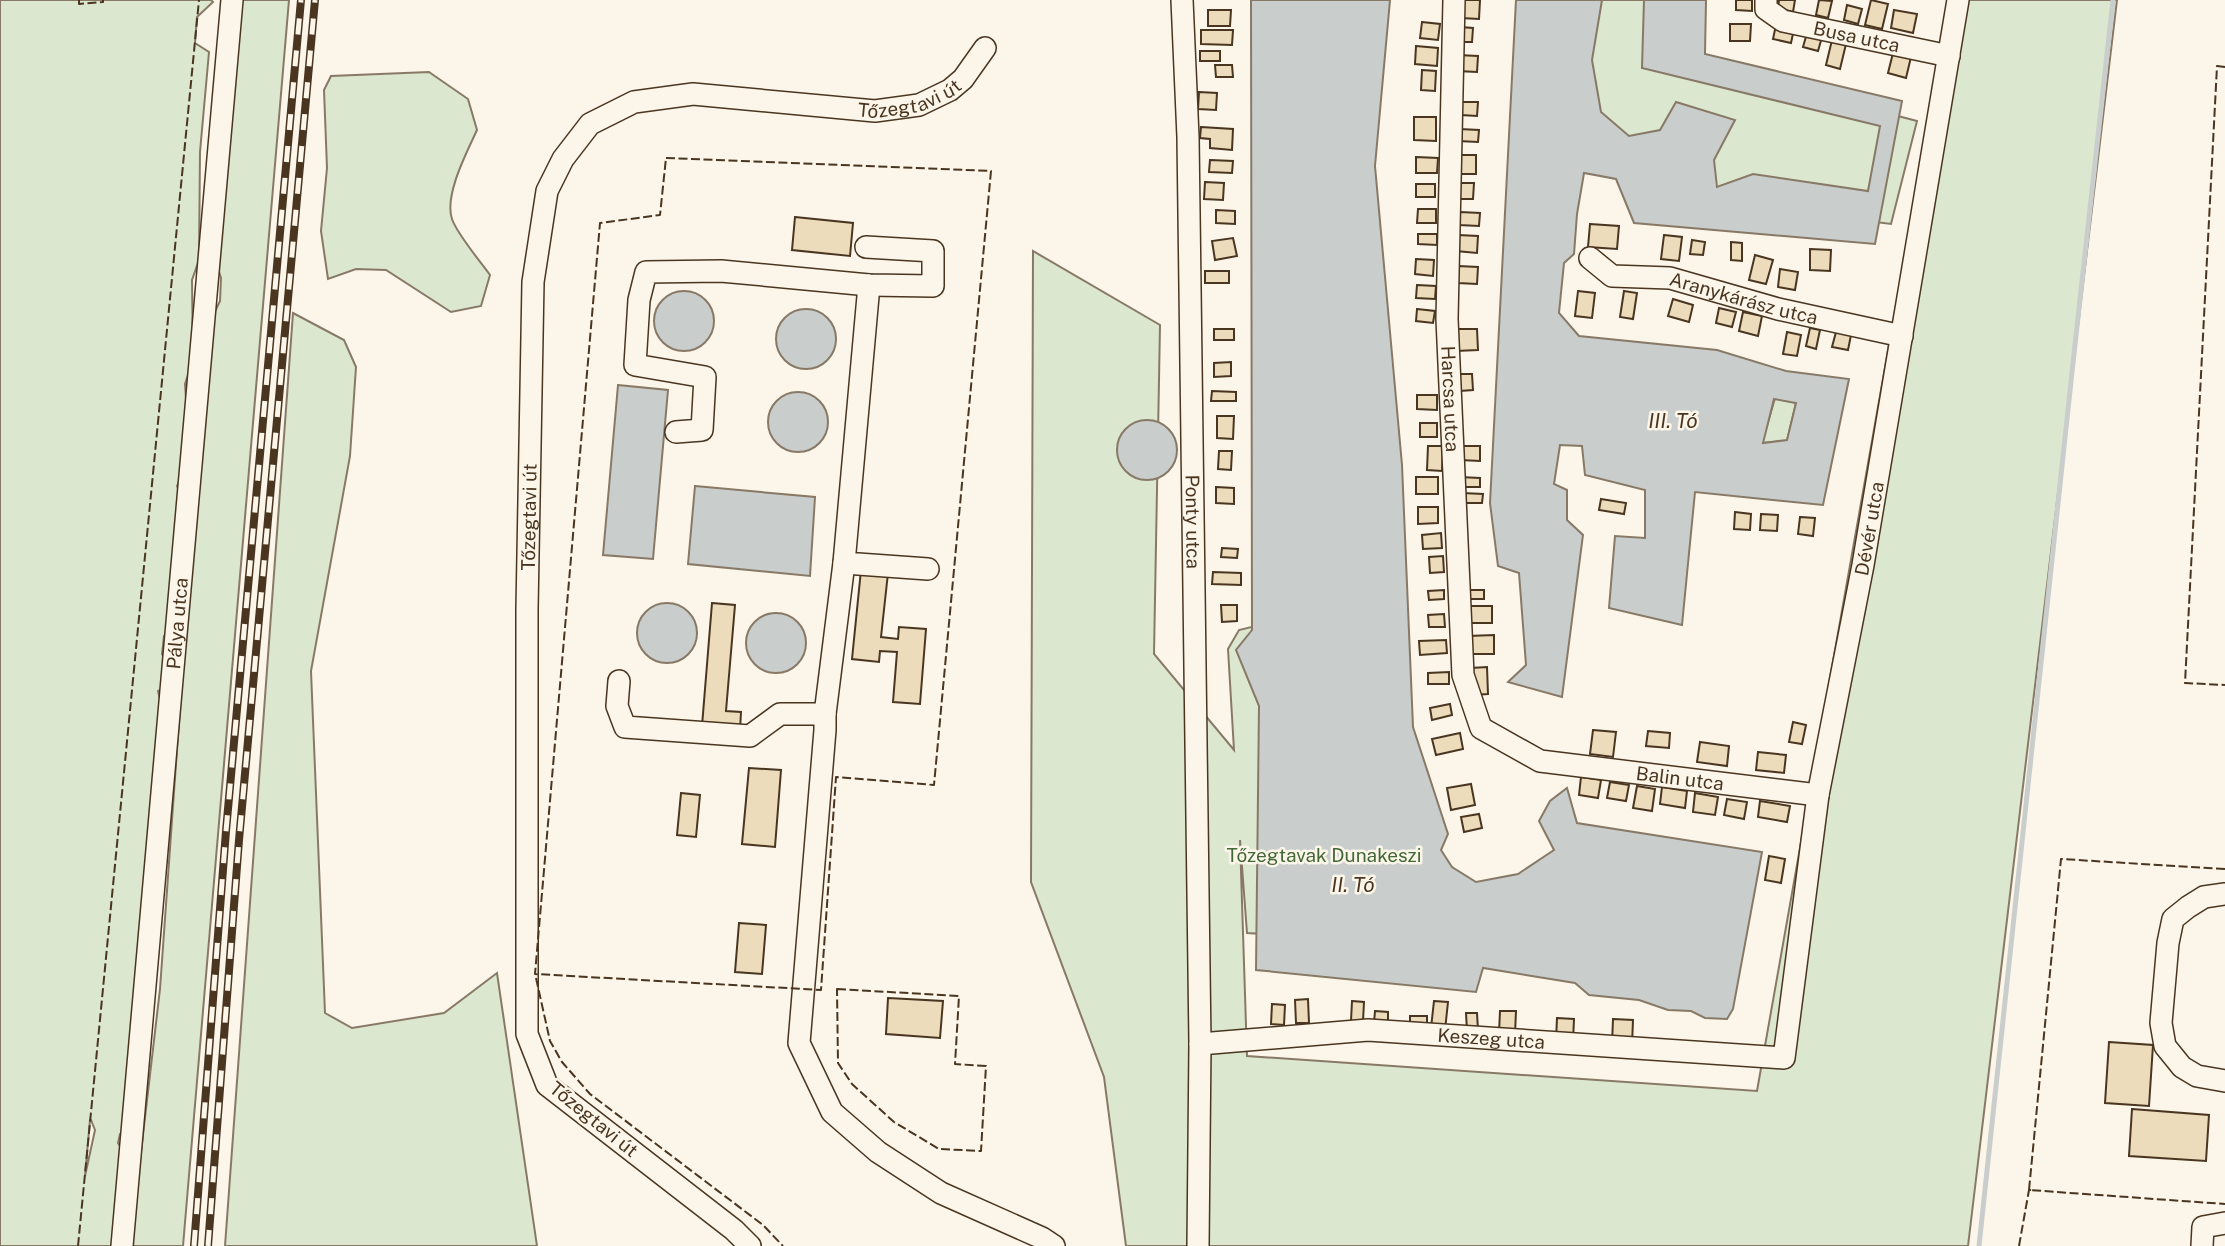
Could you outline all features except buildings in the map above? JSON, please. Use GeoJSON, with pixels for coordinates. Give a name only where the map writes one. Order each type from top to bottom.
{"type":"FeatureCollection","features":[{"type":"Feature","properties":{"kind":"street","name":"Pálya utca"},"geometry":{"type":"LineString","coordinates":[[122,1246],[232,0]]}},
{"type":"Feature","properties":{"kind":"street","name":"Ponty utca"},"geometry":{"type":"LineString","coordinates":[[1182,0],[1188,136],[1200,1044],[1198,1246]]}},
{"type":"Feature","properties":{"kind":"street","name":"Harcsa utca"},"geometry":{"type":"LineString","coordinates":[[1454,0],[1447,319],[1463,675],[1481,728],[1540,761]]}},
{"type":"Feature","properties":{"kind":"street","name":"Dévér utca"},"geometry":{"type":"LineString","coordinates":[[1784,1058],[1818,795],[1863,565],[1958,0]]}},
{"type":"Feature","properties":{"kind":"street","name":"Busa utca"},"geometry":{"type":"LineString","coordinates":[[1766,4],[1783,21],[1949,56]]}},
{"type":"Feature","properties":{"kind":"street","name":"Tőzegtavi út"},"geometry":{"type":"LineString","coordinates":[[750,1246],[734,1230],[547,1085],[527,1034],[527,609],[533,295],[547,191],[564,159],[590,124],[634,102],[693,94],[875,111],[919,104],[950,90],[963,79],[985,48]]}},
{"type":"Feature","properties":{"kind":"street"},"geometry":{"type":"LineString","coordinates":[[676,432],[702,430],[705,377],[635,365],[639,300],[646,272],[721,271],[869,285],[933,286],[933,251],[866,247]]}},
{"type":"Feature","properties":{"kind":"street","name":"Aranykárász utca"},"geometry":{"type":"LineString","coordinates":[[1590,258],[1612,276],[1670,278],[1778,309],[1902,336]]}},
{"type":"Feature","properties":{"kind":"street"},"geometry":{"type":"LineString","coordinates":[[869,285],[844,564],[825,714],[799,1043],[832,1112],[877,1152],[941,1193],[1042,1238],[1054,1246]]}},
{"type":"Feature","properties":{"kind":"street"},"geometry":{"type":"LineString","coordinates":[[844,564],[928,569]]}},
{"type":"Feature","properties":{"kind":"street"},"geometry":{"type":"LineString","coordinates":[[619,681],[617,706],[625,727],[750,736],[780,714],[825,714]]}},
{"type":"Feature","properties":{"kind":"street","name":"Balin utca"},"geometry":{"type":"LineString","coordinates":[[1540,761],[1818,795]]}},
{"type":"Feature","properties":{"kind":"street"},"geometry":{"type":"LineString","coordinates":[[2225,894],[2204,897],[2173,919],[2168,943],[2161,1023],[2165,1046],[2182,1067],[2197,1076],[2225,1081]]}},
{"type":"Feature","properties":{"kind":"street","name":"Keszeg utca"},"geometry":{"type":"LineString","coordinates":[[1200,1044],[1368,1030],[1784,1058]]}},
{"type":"Feature","properties":{"kind":"street"},"geometry":{"type":"LineString","coordinates":[[2202,1246],[2203,1227],[2225,1223]]}},
{"type":"Feature","properties":{"kind":"green space"},"geometry":{"type":"Polygon","coordinates":[[[0,0],[211,0],[213,2],[197,17],[195,43],[209,52],[200,152],[199,260],[192,280],[193,360],[185,384],[190,458],[177,486],[181,496],[186,577],[168,599],[175,632],[164,636],[162,654],[167,663],[165,687],[158,691],[162,707],[157,728],[161,737],[125,1133],[120,1134],[118,1143],[129,1160],[127,1246],[0,1246],[0,0]],[[90,1120],[85,1176],[95,1130],[90,1120]]]}},
{"type":"Feature","properties":{"kind":"green space"},"geometry":{"type":"Polygon","coordinates":[[[234,0],[289,0],[183,1246],[130,1246],[160,989],[199,440],[211,320],[220,301],[221,278],[213,253],[234,0]]]}},
{"type":"Feature","properties":{"kind":"green space"},"geometry":{"type":"Polygon","coordinates":[[[1566,0],[1664,0],[1661,54],[1917,121],[1891,224],[1694,199],[1557,130],[1566,0]]]}},
{"type":"Feature","properties":{"kind":"green space","name":"Tőzegtavak Dunakeszi"},"geometry":{"type":"Polygon","coordinates":[[[1950,0],[2117,0],[1968,1246],[1126,1246],[1104,1077],[1031,882],[1033,251],[1160,325],[1154,654],[1234,750],[1228,649],[1239,630],[1321,610],[1447,945],[1247,933],[1240,840],[1247,1056],[1757,1091],[1950,0]]]}},
{"type":"Feature","properties":{"kind":"green space"},"geometry":{"type":"Polygon","coordinates":[[[429,72],[468,99],[477,130],[458,174],[450,209],[459,232],[490,275],[481,306],[451,312],[386,270],[356,269],[328,279],[321,231],[327,168],[324,90],[331,76],[429,72]]]}},
{"type":"Feature","properties":{"kind":"green space"},"geometry":{"type":"Polygon","coordinates":[[[293,313],[344,340],[356,367],[350,456],[311,671],[325,1013],[352,1028],[444,1013],[497,973],[537,1246],[225,1246],[293,313]]]}},
{"type":"Feature","properties":{"kind":"green space"},"geometry":{"type":"Polygon","coordinates":[[[1775,398],[1796,403],[1787,441],[1762,443],[1775,398]]]}},
{"type":"Feature","properties":{"kind":"water","name":"II. Tó"},"geometry":{"type":"Polygon","coordinates":[[[1251,0],[1390,0],[1375,166],[1402,465],[1413,727],[1448,834],[1441,850],[1452,867],[1476,882],[1518,874],[1554,850],[1539,821],[1550,801],[1567,788],[1577,823],[1762,852],[1733,1009],[1727,1019],[1705,1018],[1691,1011],[1668,1010],[1639,1000],[1589,995],[1575,983],[1483,968],[1476,992],[1256,970],[1259,706],[1236,650],[1252,630],[1251,0]]]}},
{"type":"Feature","properties":{"kind":"water","name":"III. Tó"},"geometry":{"type":"Polygon","coordinates":[[[1516,0],[1602,0],[1592,60],[1601,112],[1629,136],[1660,130],[1676,102],[1735,120],[1714,160],[1717,187],[1753,174],[1868,191],[1880,126],[1642,68],[1644,0],[1706,0],[1705,54],[1902,101],[1875,244],[1634,223],[1616,179],[1584,173],[1574,254],[1564,263],[1559,313],[1579,336],[1717,350],[1786,371],[1849,379],[1823,505],[1695,492],[1682,625],[1609,608],[1615,536],[1645,538],[1645,490],[1585,475],[1582,446],[1560,445],[1554,484],[1567,490],[1567,520],[1583,535],[1562,697],[1508,682],[1526,665],[1519,573],[1498,566],[1490,503],[1516,0]],[[1774,399],[1763,443],[1787,440],[1796,403],[1774,399]]]}},
{"type":"Feature","properties":{"kind":"water"},"geometry":{"type":"Polygon","coordinates":[[[684,291],[701,296],[709,304],[714,321],[709,338],[701,346],[684,351],[667,346],[659,338],[654,321],[659,304],[667,296],[684,291]]]}},
{"type":"Feature","properties":{"kind":"water"},"geometry":{"type":"Polygon","coordinates":[[[806,309],[823,314],[831,322],[836,339],[831,356],[823,364],[806,369],[789,364],[781,356],[776,339],[781,322],[789,314],[806,309]]]}},
{"type":"Feature","properties":{"kind":"water"},"geometry":{"type":"Polygon","coordinates":[[[618,385],[668,390],[653,559],[603,555],[618,385]]]}},
{"type":"Feature","properties":{"kind":"water"},"geometry":{"type":"Polygon","coordinates":[[[798,392],[815,397],[823,405],[828,422],[823,439],[815,447],[798,452],[781,447],[773,439],[768,422],[773,405],[781,397],[798,392]]]}},
{"type":"Feature","properties":{"kind":"water"},"geometry":{"type":"Polygon","coordinates":[[[1147,420],[1164,425],[1172,433],[1177,450],[1172,467],[1164,475],[1147,480],[1130,475],[1122,467],[1117,450],[1122,433],[1130,425],[1147,420]]]}},
{"type":"Feature","properties":{"kind":"water"},"geometry":{"type":"Polygon","coordinates":[[[695,486],[815,497],[810,576],[688,564],[695,486]]]}},
{"type":"Feature","properties":{"kind":"water"},"geometry":{"type":"Polygon","coordinates":[[[667,603],[684,608],[692,616],[697,633],[692,650],[684,658],[667,663],[650,658],[642,650],[637,633],[642,616],[650,608],[667,603]]]}},
{"type":"Feature","properties":{"kind":"water"},"geometry":{"type":"Polygon","coordinates":[[[776,613],[793,618],[801,626],[806,643],[801,660],[793,668],[776,673],[759,668],[751,660],[746,643],[751,626],[759,618],[776,613]]]}},
{"type":"Feature","properties":{"kind":"waterway"},"geometry":{"type":"LineString","coordinates":[[1979,1246],[2113,0]]}},
{"type":"Feature","properties":{"kind":"railway"},"geometry":{"type":"LineString","coordinates":[[194,1246],[226,831],[301,0]]}},
{"type":"Feature","properties":{"kind":"railway"},"geometry":{"type":"LineString","coordinates":[[208,1246],[239,840],[315,0]]}},
{"type":"Feature","properties":{"kind":"fence"},"geometry":{"type":"LineString","coordinates":[[79,0],[79,4],[103,0]]}},
{"type":"Feature","properties":{"kind":"fence"},"geometry":{"type":"LineString","coordinates":[[78,1246],[199,0]]}},
{"type":"Feature","properties":{"kind":"fence"},"geometry":{"type":"LineString","coordinates":[[2225,67],[2217,66],[2185,683],[2225,685]]}},
{"type":"Feature","properties":{"kind":"fence"},"geometry":{"type":"LineString","coordinates":[[666,158],[991,171],[934,785],[836,777],[821,990],[535,974],[600,223],[660,215],[666,158]]}},
{"type":"Feature","properties":{"kind":"fence"},"geometry":{"type":"LineString","coordinates":[[2225,869],[2061,859],[2029,1190],[2225,1204]]}},
{"type":"Feature","properties":{"kind":"fence"},"geometry":{"type":"LineString","coordinates":[[536,978],[550,1041],[562,1062],[590,1094],[763,1225],[783,1246]]}},
{"type":"Feature","properties":{"kind":"fence"},"geometry":{"type":"LineString","coordinates":[[837,989],[959,996],[955,1064],[986,1066],[981,1151],[939,1149],[894,1122],[852,1084],[838,1063],[837,989]]}},
{"type":"Feature","properties":{"kind":"fence"},"geometry":{"type":"LineString","coordinates":[[2019,1246],[2029,1190],[2032,1190]]}}]}
